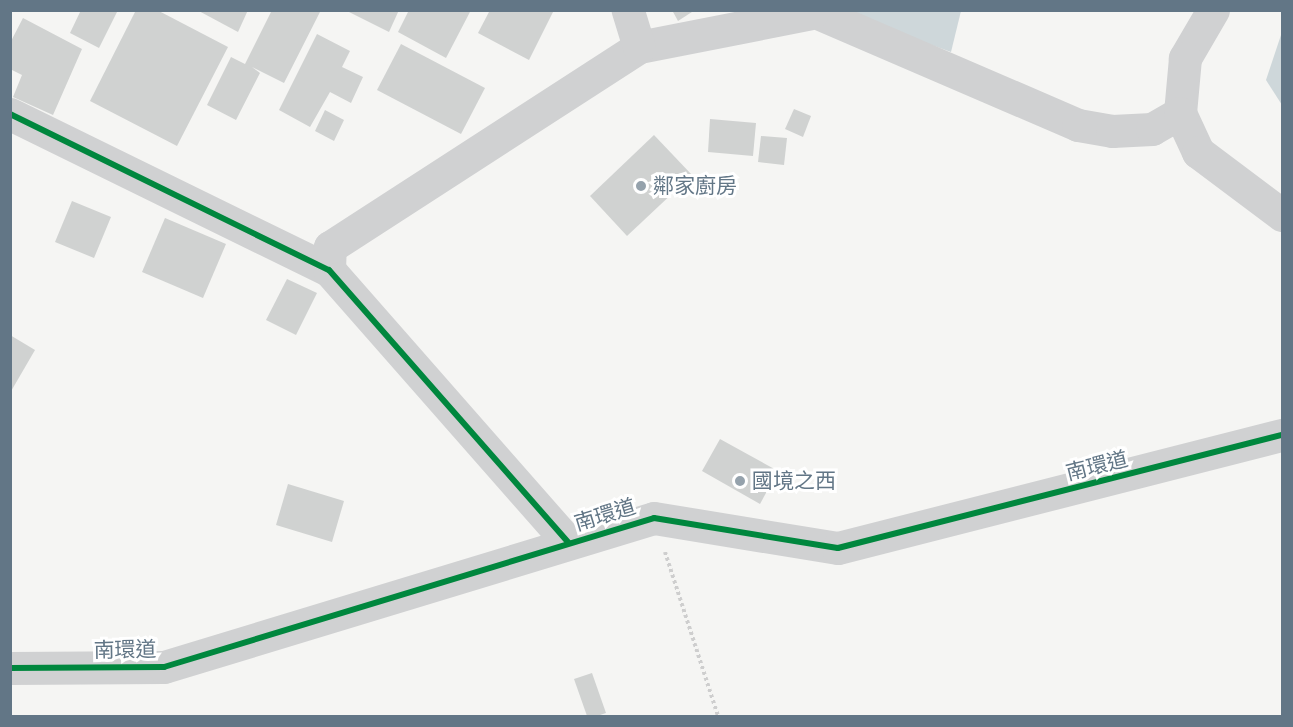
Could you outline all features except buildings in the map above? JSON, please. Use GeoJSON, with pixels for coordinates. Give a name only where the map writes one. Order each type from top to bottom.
{"type":"FeatureCollection","features":[{"type":"Feature","properties":{"kind":"street"},"geometry":{"type":"LineString","coordinates":[[628,10],[639,47]]}},
{"type":"Feature","properties":{"kind":"street"},"geometry":{"type":"LineString","coordinates":[[1213,10],[1185,58],[1179,113],[1198,152],[1282,215]]}},
{"type":"Feature","properties":{"kind":"street"},"geometry":{"type":"LineString","coordinates":[[329,270],[330,247],[639,47],[811,12],[1078,125],[1112,131],[1152,129],[1179,113]]}},
{"type":"Feature","properties":{"kind":"street"},"geometry":{"type":"LineString","coordinates":[[10,114],[329,270],[569,543]]}},
{"type":"Feature","properties":{"kind":"street","name":"南環道"},"geometry":{"type":"LineString","coordinates":[[10,668],[164,667],[654,518],[838,548],[1282,435]]}},
{"type":"Feature","properties":{"kind":"path"},"geometry":{"type":"LineString","coordinates":[[654,518],[718,717]]}},
{"type":"Feature","properties":{"kind":"shaded area"},"geometry":{"type":"Polygon","coordinates":[[[838,11],[961,11],[951,52],[838,11]]]}},
{"type":"Feature","properties":{"kind":"shaded area"},"geometry":{"type":"Polygon","coordinates":[[[1282,32],[1282,105],[1266,80],[1282,32]]]}},
{"type":"Feature","properties":{"kind":"cycle path"},"geometry":{"type":"LineString","coordinates":[[10,114],[329,270],[569,543]]}},
{"type":"Feature","properties":{"kind":"cycle path"},"geometry":{"type":"LineString","coordinates":[[10,668],[164,667],[654,518],[838,548],[1282,435]]}},
{"type":"Feature","properties":{"kind":"place","name":"鄰家廚房"},"geometry":{"type":"Point","coordinates":[641,186]}},
{"type":"Feature","properties":{"kind":"place","name":"國境之西"},"geometry":{"type":"Point","coordinates":[740,481]}}]}
